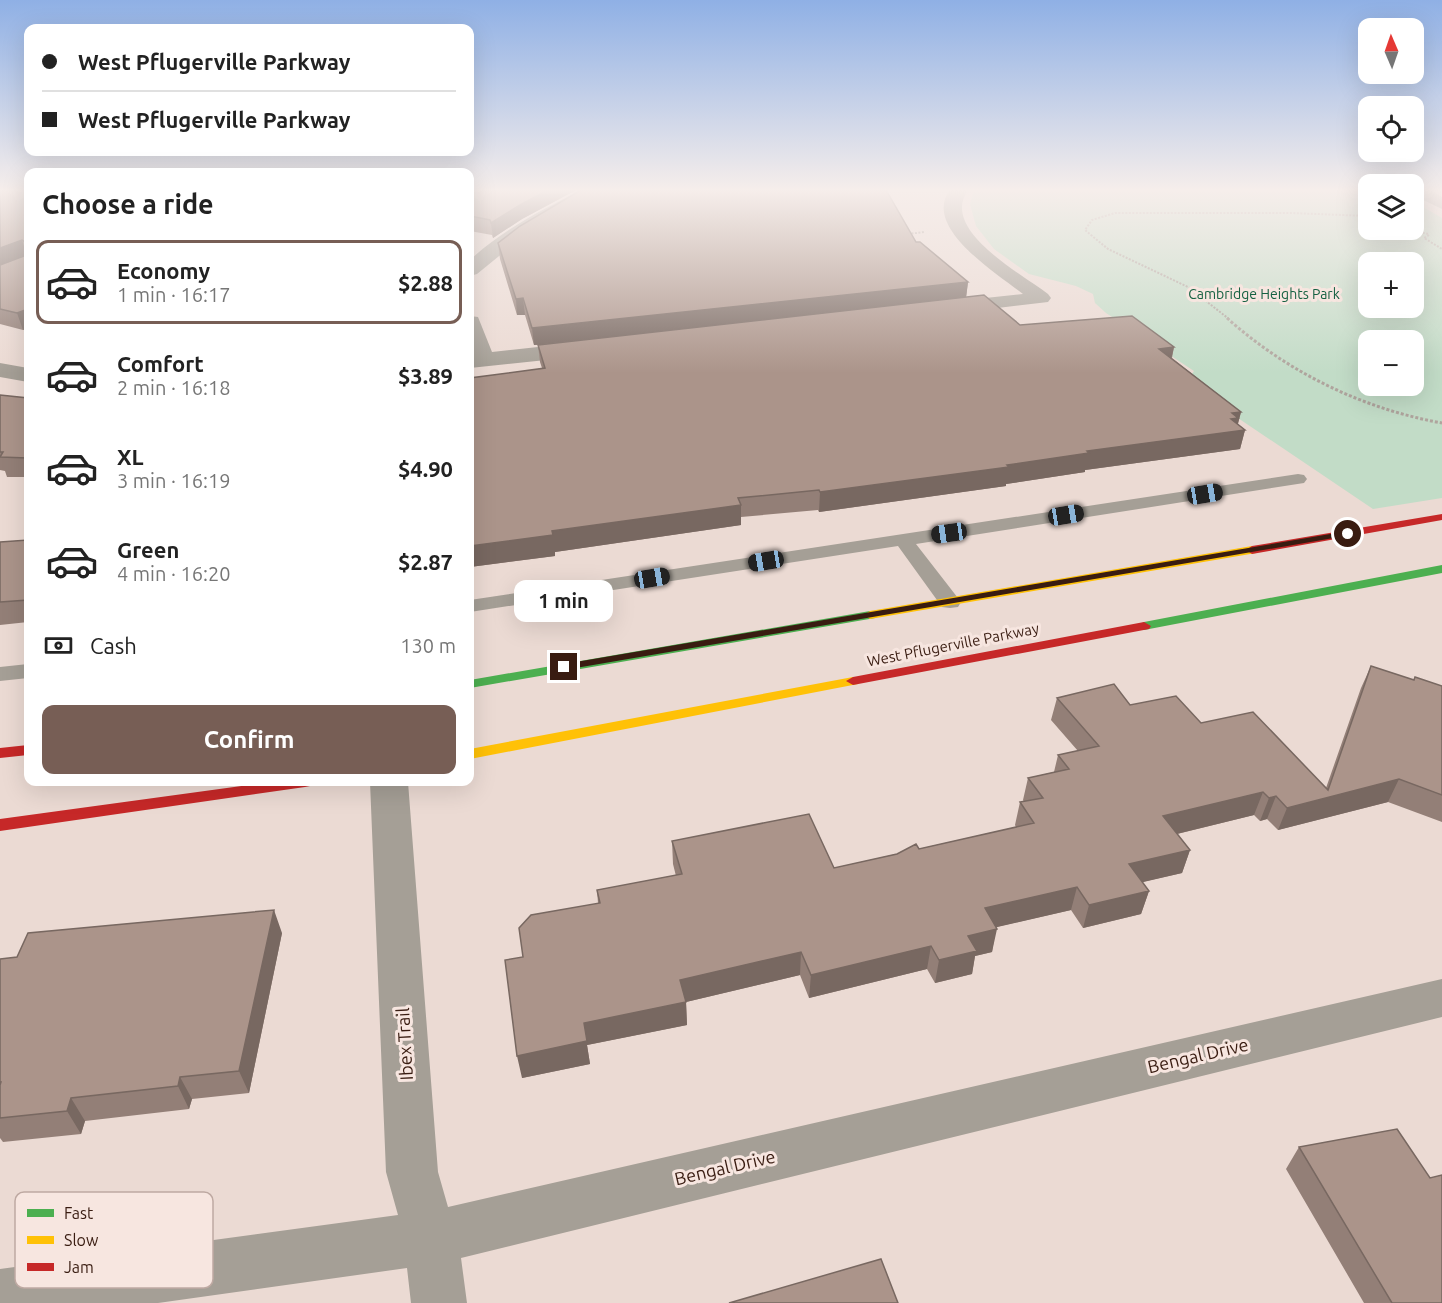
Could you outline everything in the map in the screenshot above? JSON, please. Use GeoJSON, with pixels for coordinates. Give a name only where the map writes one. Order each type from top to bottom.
{"type":"FeatureCollection","features":[{"type":"Feature","properties":{"kind":"main road"},"geometry":{"type":"LineString","coordinates":[[474,683],[1442,518]]}},
{"type":"Feature","properties":{"kind":"main road","name":"West Pflugerville Parkway"},"geometry":{"type":"LineString","coordinates":[[474,753],[1442,569]]}},
{"type":"Feature","properties":{"kind":"main road"},"geometry":{"type":"LineString","coordinates":[[0,753],[24,750]]}},
{"type":"Feature","properties":{"kind":"main road"},"geometry":{"type":"LineString","coordinates":[[0,825],[277,786]]}},
{"type":"Feature","properties":{"kind":"street"},"geometry":{"type":"LineString","coordinates":[[474,266],[488,251]]}},
{"type":"Feature","properties":{"kind":"street"},"geometry":{"type":"LineString","coordinates":[[922,311],[1041,298],[978,251]]}},
{"type":"Feature","properties":{"kind":"street"},"geometry":{"type":"LineString","coordinates":[[474,344],[477,360],[602,346]]}},
{"type":"Feature","properties":{"kind":"street"},"geometry":{"type":"LineString","coordinates":[[0,370],[24,374]]}},
{"type":"Feature","properties":{"kind":"street","name":"Ibex Trail"},"geometry":{"type":"LineString","coordinates":[[389,786],[412,1172],[431,1238],[440,1303]]}},
{"type":"Feature","properties":{"kind":"street","name":"Bengal Drive"},"geometry":{"type":"LineString","coordinates":[[213,1268],[431,1238],[1442,998]]}},
{"type":"Feature","properties":{"kind":"street","name":"Bengal Drive"},"geometry":{"type":"LineString","coordinates":[[0,1297],[66,1288]]}},
{"type":"Feature","properties":{"kind":"lane"},"geometry":{"type":"LineString","coordinates":[[474,605],[1298,479]]}},
{"type":"Feature","properties":{"kind":"lane"},"geometry":{"type":"LineString","coordinates":[[903,540],[950,602]]}},
{"type":"Feature","properties":{"kind":"lane"},"geometry":{"type":"LineString","coordinates":[[0,674],[24,671]]}},
{"type":"Feature","properties":{"kind":"path"},"geometry":{"type":"LineString","coordinates":[[1111,251],[1188,287],[1249,336],[1304,374],[1378,408],[1442,423]]}},
{"type":"Feature","properties":{"kind":"green space","name":"Cambridge Heights Park"},"geometry":{"type":"Polygon","coordinates":[[[997,251],[1442,251],[1442,498],[1373,509],[1186,383],[1194,371],[1106,313],[1095,303],[1093,294],[1076,286],[1029,274],[997,251]]]}},
{"type":"Feature","properties":{"kind":"building"},"geometry":{"type":"Polygon","coordinates":[[[501,251],[931,251],[968,282],[532,328],[523,298],[516,299],[501,251]]]}},
{"type":"Feature","properties":{"kind":"building"},"geometry":{"type":"Polygon","coordinates":[[[24,256],[24,310],[17,313],[0,309],[0,265],[24,256]]]}},
{"type":"Feature","properties":{"kind":"building"},"geometry":{"type":"Polygon","coordinates":[[[984,295],[1020,325],[1132,316],[1174,347],[1159,349],[1241,412],[1232,413],[1238,418],[1231,419],[1245,430],[1087,451],[1089,453],[1007,465],[1009,467],[820,492],[819,490],[738,498],[741,505],[552,531],[553,535],[474,545],[474,377],[545,368],[538,345],[984,295]]]}},
{"type":"Feature","properties":{"kind":"building"},"geometry":{"type":"Polygon","coordinates":[[[0,395],[24,398],[24,458],[0,457],[3,452],[0,452],[0,395]]]}},
{"type":"Feature","properties":{"kind":"building"},"geometry":{"type":"Polygon","coordinates":[[[24,540],[24,600],[0,602],[0,542],[24,540]]]}},
{"type":"Feature","properties":{"kind":"building"},"geometry":{"type":"Polygon","coordinates":[[[1371,666],[1414,680],[1415,677],[1442,686],[1442,795],[1399,779],[1287,808],[1276,796],[1269,798],[1263,792],[1163,816],[1190,850],[1129,864],[1149,891],[1089,905],[1077,887],[985,908],[997,929],[968,936],[977,951],[939,960],[931,946],[811,975],[801,952],[680,980],[686,1002],[584,1023],[587,1041],[517,1056],[505,960],[523,957],[519,928],[531,915],[600,903],[597,890],[682,874],[672,841],[809,814],[834,868],[897,854],[916,844],[919,849],[1034,823],[1020,802],[1043,798],[1028,778],[1069,769],[1058,755],[1099,746],[1057,698],[1114,684],[1130,705],[1176,696],[1201,723],[1253,712],[1328,790],[1371,666]]]}},
{"type":"Feature","properties":{"kind":"building"},"geometry":{"type":"Polygon","coordinates":[[[274,910],[239,1071],[180,1077],[178,1086],[71,1098],[67,1111],[0,1118],[0,959],[17,957],[28,933],[274,910]]]}},
{"type":"Feature","properties":{"kind":"building"},"geometry":{"type":"Polygon","coordinates":[[[1397,1129],[1430,1178],[1442,1175],[1442,1303],[1392,1303],[1299,1147],[1397,1129]]]}},
{"type":"Feature","properties":{"kind":"building"},"geometry":{"type":"Polygon","coordinates":[[[881,1259],[898,1303],[729,1303],[881,1259]]]}},
{"type":"Feature","properties":{"kind":"traffic: fast"},"geometry":{"type":"LineString","coordinates":[[1144,626],[1442,569]]}},
{"type":"Feature","properties":{"kind":"traffic: fast"},"geometry":{"type":"LineString","coordinates":[[474,683],[870,615]]}},
{"type":"Feature","properties":{"kind":"traffic: slow"},"geometry":{"type":"LineString","coordinates":[[870,615],[1252,550]]}},
{"type":"Feature","properties":{"kind":"traffic: slow"},"geometry":{"type":"LineString","coordinates":[[474,753],[853,681]]}},
{"type":"Feature","properties":{"kind":"traffic: jam"},"geometry":{"type":"LineString","coordinates":[[1252,550],[1442,517]]}},
{"type":"Feature","properties":{"kind":"traffic: jam"},"geometry":{"type":"LineString","coordinates":[[853,681],[1144,626]]}},
{"type":"Feature","properties":{"kind":"traffic: jam"},"geometry":{"type":"LineString","coordinates":[[0,753],[24,750]]}},
{"type":"Feature","properties":{"kind":"traffic: jam"},"geometry":{"type":"LineString","coordinates":[[0,825],[277,786]]}},
{"type":"Feature","properties":{"kind":"route"},"geometry":{"type":"LineString","coordinates":[[564,667],[1348,534]]}}]}
